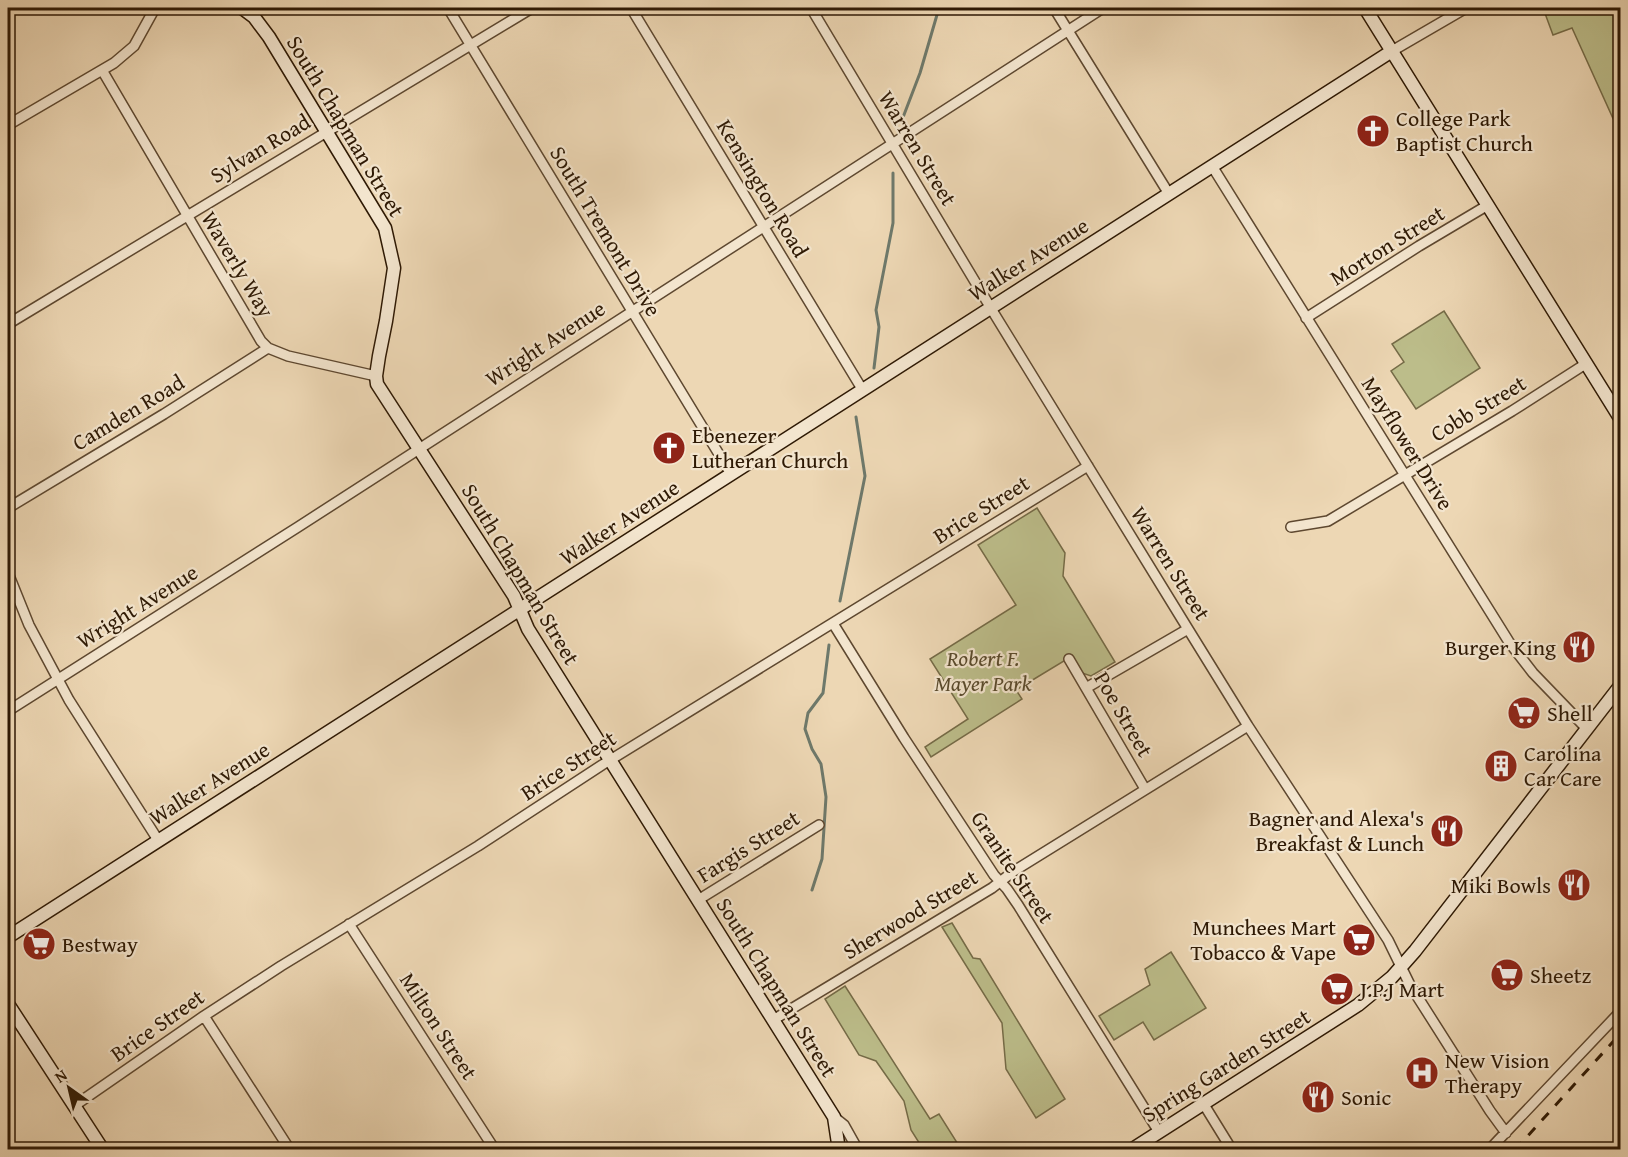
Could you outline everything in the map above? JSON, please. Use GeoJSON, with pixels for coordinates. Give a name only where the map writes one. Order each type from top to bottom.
{"type":"FeatureCollection","features":[{"type":"Feature","properties":{"kind":"street"},"geometry":{"type":"LineString","coordinates":[[8,125],[102,70],[134,46],[155,8]]}},
{"type":"Feature","properties":{"kind":"street","name":"South Chapman Street"},"geometry":{"type":"LineString","coordinates":[[242,8],[254,17],[269,37],[385,228],[394,268],[376,376],[377,384],[514,596],[528,629],[834,1117],[839,1149]]}},
{"type":"Feature","properties":{"kind":"street","name":"South Tremont Drive"},"geometry":{"type":"LineString","coordinates":[[448,8],[731,474]]}},
{"type":"Feature","properties":{"kind":"street","name":"Sylvan Road"},"geometry":{"type":"LineString","coordinates":[[8,324],[532,8]]}},
{"type":"Feature","properties":{"kind":"street","name":"Kensington Road"},"geometry":{"type":"LineString","coordinates":[[631,8],[862,389]]}},
{"type":"Feature","properties":{"kind":"street","name":"Warren Street"},"geometry":{"type":"LineString","coordinates":[[811,8],[990,307],[1188,629],[1248,726],[1388,940],[1426,1009],[1506,1134]]}},
{"type":"Feature","properties":{"kind":"street"},"geometry":{"type":"LineString","coordinates":[[1054,8],[1169,195]]}},
{"type":"Feature","properties":{"kind":"street","name":"Wright Avenue"},"geometry":{"type":"LineString","coordinates":[[8,711],[288,534],[1103,8]]}},
{"type":"Feature","properties":{"kind":"street"},"geometry":{"type":"LineString","coordinates":[[1365,8],[1620,418]]}},
{"type":"Feature","properties":{"kind":"street","name":"Walker Avenue"},"geometry":{"type":"LineString","coordinates":[[8,937],[990,307],[1392,51],[1466,8]]}},
{"type":"Feature","properties":{"kind":"street","name":"Waverly Way"},"geometry":{"type":"LineString","coordinates":[[102,70],[261,341],[268,348],[288,356],[376,376]]}},
{"type":"Feature","properties":{"kind":"street","name":"Mayflower Drive"},"geometry":{"type":"LineString","coordinates":[[1212,166],[1509,642],[1533,673],[1587,729]]}},
{"type":"Feature","properties":{"kind":"street","name":"Morton Street"},"geometry":{"type":"LineString","coordinates":[[1306,318],[1488,205]]}},
{"type":"Feature","properties":{"kind":"street","name":"Camden Road"},"geometry":{"type":"LineString","coordinates":[[8,508],[268,348]]}},
{"type":"Feature","properties":{"kind":"street","name":"Cobb Street"},"geometry":{"type":"LineString","coordinates":[[1291,527],[1328,521],[1512,411],[1587,363]]}},
{"type":"Feature","properties":{"kind":"street","name":"Brice Street"},"geometry":{"type":"LineString","coordinates":[[74,1106],[204,1016],[349,924],[1088,466]]}},
{"type":"Feature","properties":{"kind":"street"},"geometry":{"type":"LineString","coordinates":[[8,573],[42,652],[59,678],[69,700],[158,840]]}},
{"type":"Feature","properties":{"kind":"street","name":"Granite Street"},"geometry":{"type":"LineString","coordinates":[[834,625],[904,738],[994,874],[1018,905],[1159,1132]]}},
{"type":"Feature","properties":{"kind":"street"},"geometry":{"type":"LineString","coordinates":[[1086,688],[1188,629]]}},
{"type":"Feature","properties":{"kind":"street","name":"Poe Street"},"geometry":{"type":"LineString","coordinates":[[1069,659],[1145,789]]}},
{"type":"Feature","properties":{"kind":"street","name":"Spring Garden Street"},"geometry":{"type":"LineString","coordinates":[[1131,1149],[1358,1005],[1402,967],[1620,687]]}},
{"type":"Feature","properties":{"kind":"street","name":"Sherwood Street"},"geometry":{"type":"LineString","coordinates":[[773,1020],[1248,726]]}},
{"type":"Feature","properties":{"kind":"street","name":"Fargis Street"},"geometry":{"type":"LineString","coordinates":[[698,900],[819,825]]}},
{"type":"Feature","properties":{"kind":"street","name":"Milton Street"},"geometry":{"type":"LineString","coordinates":[[349,924],[495,1149]]}},
{"type":"Feature","properties":{"kind":"street"},"geometry":{"type":"LineString","coordinates":[[8,1004],[103,1149]]}},
{"type":"Feature","properties":{"kind":"street"},"geometry":{"type":"LineString","coordinates":[[1489,1149],[1506,1134],[1620,1012]]}},
{"type":"Feature","properties":{"kind":"street"},"geometry":{"type":"LineString","coordinates":[[204,1016],[290,1149]]}},
{"type":"Feature","properties":{"kind":"street"},"geometry":{"type":"LineString","coordinates":[[1203,1104],[1232,1149]]}},
{"type":"Feature","properties":{"kind":"street"},"geometry":{"type":"LineString","coordinates":[[834,1117],[844,1125],[858,1149]]}},
{"type":"Feature","properties":{"kind":"green space"},"geometry":{"type":"Polygon","coordinates":[[[1543,8],[1620,8],[1620,130],[1572,28],[1553,35],[1543,8]]]}},
{"type":"Feature","properties":{"kind":"green space"},"geometry":{"type":"Polygon","coordinates":[[[1444,311],[1480,368],[1416,409],[1391,371],[1404,362],[1392,344],[1444,311]]]}},
{"type":"Feature","properties":{"kind":"green space","name":"Robert F. Mayer Park"},"geometry":{"type":"Polygon","coordinates":[[[1037,508],[1065,553],[1063,576],[1115,662],[1091,676],[1082,673],[1072,656],[1016,690],[1022,699],[931,757],[925,747],[968,719],[930,659],[1016,605],[978,545],[1037,508]]]}},
{"type":"Feature","properties":{"kind":"green space"},"geometry":{"type":"Polygon","coordinates":[[[952,923],[973,958],[980,959],[1065,1099],[1036,1118],[1006,1069],[1002,1023],[942,927],[952,923]]]}},
{"type":"Feature","properties":{"kind":"green space"},"geometry":{"type":"Polygon","coordinates":[[[1171,952],[1206,1008],[1154,1040],[1143,1022],[1114,1040],[1099,1016],[1150,985],[1145,969],[1171,952]]]}},
{"type":"Feature","properties":{"kind":"green space"},"geometry":{"type":"Polygon","coordinates":[[[845,986],[930,1119],[939,1114],[961,1149],[923,1149],[911,1130],[904,1101],[876,1061],[859,1055],[825,999],[845,986]]]}},
{"type":"Feature","properties":{"kind":"waterway"},"geometry":{"type":"LineString","coordinates":[[902,120],[920,73],[939,8]]}},
{"type":"Feature","properties":{"kind":"waterway"},"geometry":{"type":"LineString","coordinates":[[874,368],[879,327],[876,310],[893,223],[893,173]]}},
{"type":"Feature","properties":{"kind":"waterway"},"geometry":{"type":"LineString","coordinates":[[840,601],[865,476],[856,417]]}},
{"type":"Feature","properties":{"kind":"waterway"},"geometry":{"type":"LineString","coordinates":[[812,890],[822,859],[826,797],[821,764],[812,749],[805,729],[808,713],[823,693],[829,645]]}},
{"type":"Feature","properties":{"kind":"railway"},"geometry":{"type":"LineString","coordinates":[[1515,1150],[1620,1034]]}},
{"type":"Feature","properties":{"kind":"place","name":"College Park Baptist Church"},"geometry":{"type":"Point","coordinates":[1373,131]}},
{"type":"Feature","properties":{"kind":"place","name":"Ebenezer Lutheran Church"},"geometry":{"type":"Point","coordinates":[669,448]}},
{"type":"Feature","properties":{"kind":"place","name":"Burger King"},"geometry":{"type":"Point","coordinates":[1579,647]}},
{"type":"Feature","properties":{"kind":"place","name":"Shell"},"geometry":{"type":"Point","coordinates":[1524,713]}},
{"type":"Feature","properties":{"kind":"place","name":"Carolina Car Care"},"geometry":{"type":"Point","coordinates":[1501,766]}},
{"type":"Feature","properties":{"kind":"place","name":"Bagner and Alexa's Breakfast & Lunch"},"geometry":{"type":"Point","coordinates":[1447,831]}},
{"type":"Feature","properties":{"kind":"place","name":"Miki Bowls"},"geometry":{"type":"Point","coordinates":[1574,885]}},
{"type":"Feature","properties":{"kind":"place","name":"Munchees Mart Tobacco & Vape"},"geometry":{"type":"Point","coordinates":[1359,940]}},
{"type":"Feature","properties":{"kind":"place","name":"Bestway"},"geometry":{"type":"Point","coordinates":[39,944]}},
{"type":"Feature","properties":{"kind":"place","name":"Sheetz"},"geometry":{"type":"Point","coordinates":[1507,975]}},
{"type":"Feature","properties":{"kind":"place","name":"J.P.J Mart"},"geometry":{"type":"Point","coordinates":[1337,989]}},
{"type":"Feature","properties":{"kind":"place","name":"New Vision Therapy"},"geometry":{"type":"Point","coordinates":[1422,1073]}},
{"type":"Feature","properties":{"kind":"place","name":"Sonic"},"geometry":{"type":"Point","coordinates":[1318,1097]}}]}
